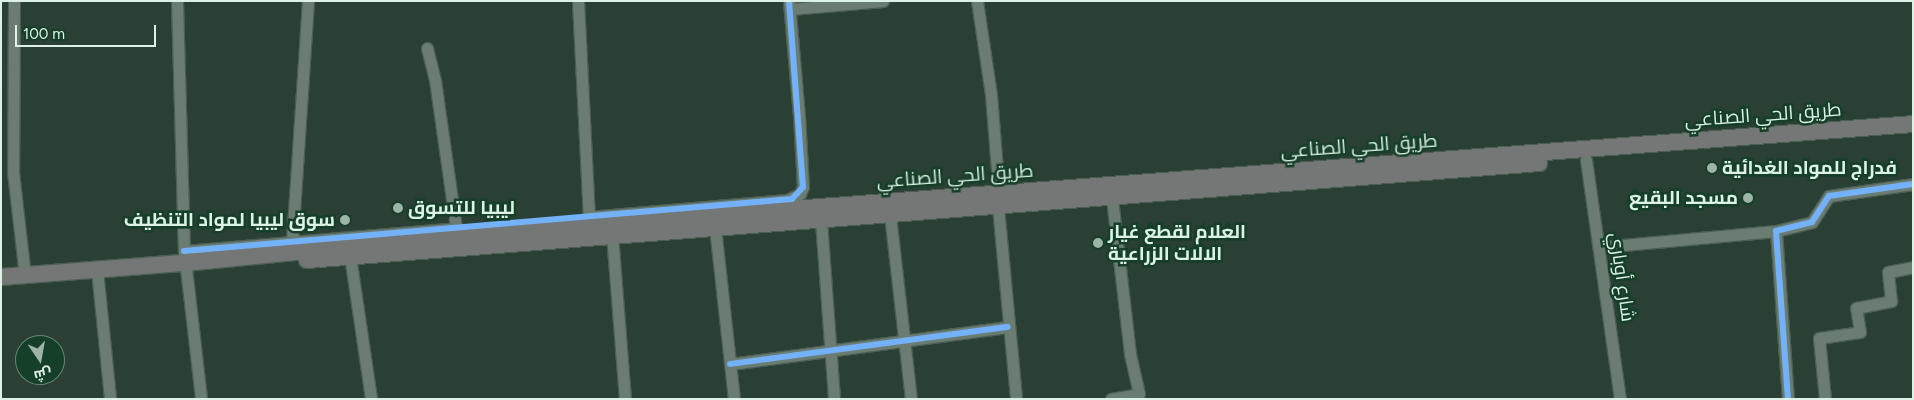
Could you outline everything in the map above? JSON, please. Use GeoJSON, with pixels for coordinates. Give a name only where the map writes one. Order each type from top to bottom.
{"type":"FeatureCollection","features":[{"type":"Feature","properties":{"kind":"highway","name":"طريق الحي الصناعي"},"geometry":{"type":"LineString","coordinates":[[1,277],[97,270],[185,257],[804,208],[998,200],[1913,124]]}},
{"type":"Feature","properties":{"kind":"highway"},"geometry":{"type":"LineString","coordinates":[[185,257],[278,262],[612,234],[821,221],[890,215],[998,200],[1112,198],[1913,135]]}},
{"type":"Feature","properties":{"kind":"street"},"geometry":{"type":"LineString","coordinates":[[14,1],[13,172],[25,275]]}},
{"type":"Feature","properties":{"kind":"street"},"geometry":{"type":"LineString","coordinates":[[177,1],[185,257],[201,399]]}},
{"type":"Feature","properties":{"kind":"street"},"geometry":{"type":"LineString","coordinates":[[292,242],[308,1]]}},
{"type":"Feature","properties":{"kind":"street"},"geometry":{"type":"LineString","coordinates":[[578,1],[589,217]]}},
{"type":"Feature","properties":{"kind":"street"},"geometry":{"type":"LineString","coordinates":[[804,208],[789,5],[883,1]]}},
{"type":"Feature","properties":{"kind":"street"},"geometry":{"type":"LineString","coordinates":[[977,1],[991,95],[1008,328],[1016,399]]}},
{"type":"Feature","properties":{"kind":"street"},"geometry":{"type":"LineString","coordinates":[[427,48],[435,80],[456,228]]}},
{"type":"Feature","properties":{"kind":"street","name":"شارع أوباري"},"geometry":{"type":"LineString","coordinates":[[1586,160],[1601,248],[1620,399]]}},
{"type":"Feature","properties":{"kind":"street"},"geometry":{"type":"LineString","coordinates":[[1601,248],[1776,231],[1812,222],[1829,196],[1913,184]]}},
{"type":"Feature","properties":{"kind":"street"},"geometry":{"type":"LineString","coordinates":[[185,257],[292,242],[792,199],[803,187]]}},
{"type":"Feature","properties":{"kind":"street"},"geometry":{"type":"LineString","coordinates":[[1112,198],[1130,354],[1138,394],[1112,399]]}},
{"type":"Feature","properties":{"kind":"street"},"geometry":{"type":"LineString","coordinates":[[890,215],[911,399]]}},
{"type":"Feature","properties":{"kind":"street"},"geometry":{"type":"LineString","coordinates":[[821,221],[834,399]]}},
{"type":"Feature","properties":{"kind":"street"},"geometry":{"type":"LineString","coordinates":[[715,227],[734,399]]}},
{"type":"Feature","properties":{"kind":"street"},"geometry":{"type":"LineString","coordinates":[[1776,231],[1788,399]]}},
{"type":"Feature","properties":{"kind":"street"},"geometry":{"type":"LineString","coordinates":[[612,234],[625,399],[621,399]]}},
{"type":"Feature","properties":{"kind":"street"},"geometry":{"type":"LineString","coordinates":[[350,256],[371,399]]}},
{"type":"Feature","properties":{"kind":"street"},"geometry":{"type":"LineString","coordinates":[[1825,399],[1819,338],[1860,332],[1856,308],[1891,301],[1888,272],[1913,267]]}},
{"type":"Feature","properties":{"kind":"street"},"geometry":{"type":"LineString","coordinates":[[97,270],[110,399]]}},
{"type":"Feature","properties":{"kind":"street"},"geometry":{"type":"LineString","coordinates":[[730,364],[1008,328]]}},
{"type":"Feature","properties":{"kind":"cycle path"},"geometry":{"type":"LineString","coordinates":[[184,251],[792,199],[803,187],[789,1]]}},
{"type":"Feature","properties":{"kind":"cycle path"},"geometry":{"type":"LineString","coordinates":[[1788,399],[1776,231],[1812,222],[1829,196],[1913,184]]}},
{"type":"Feature","properties":{"kind":"cycle path"},"geometry":{"type":"LineString","coordinates":[[730,364],[1008,327]]}},
{"type":"Feature","properties":{"kind":"place","name":"فدراج للمواد الغدائية"},"geometry":{"type":"Point","coordinates":[1712,168]}},
{"type":"Feature","properties":{"kind":"place","name":"مسجد البقيع"},"geometry":{"type":"Point","coordinates":[1748,198]}},
{"type":"Feature","properties":{"kind":"place","name":"ليبيا للتسوق"},"geometry":{"type":"Point","coordinates":[398,208]}},
{"type":"Feature","properties":{"kind":"place","name":"سوق ليبيا لمواد التنظيف"},"geometry":{"type":"Point","coordinates":[345,220]}},
{"type":"Feature","properties":{"kind":"place","name":"العلام لقطع غيار الالات الزراعية"},"geometry":{"type":"Point","coordinates":[1098,243]}}]}
